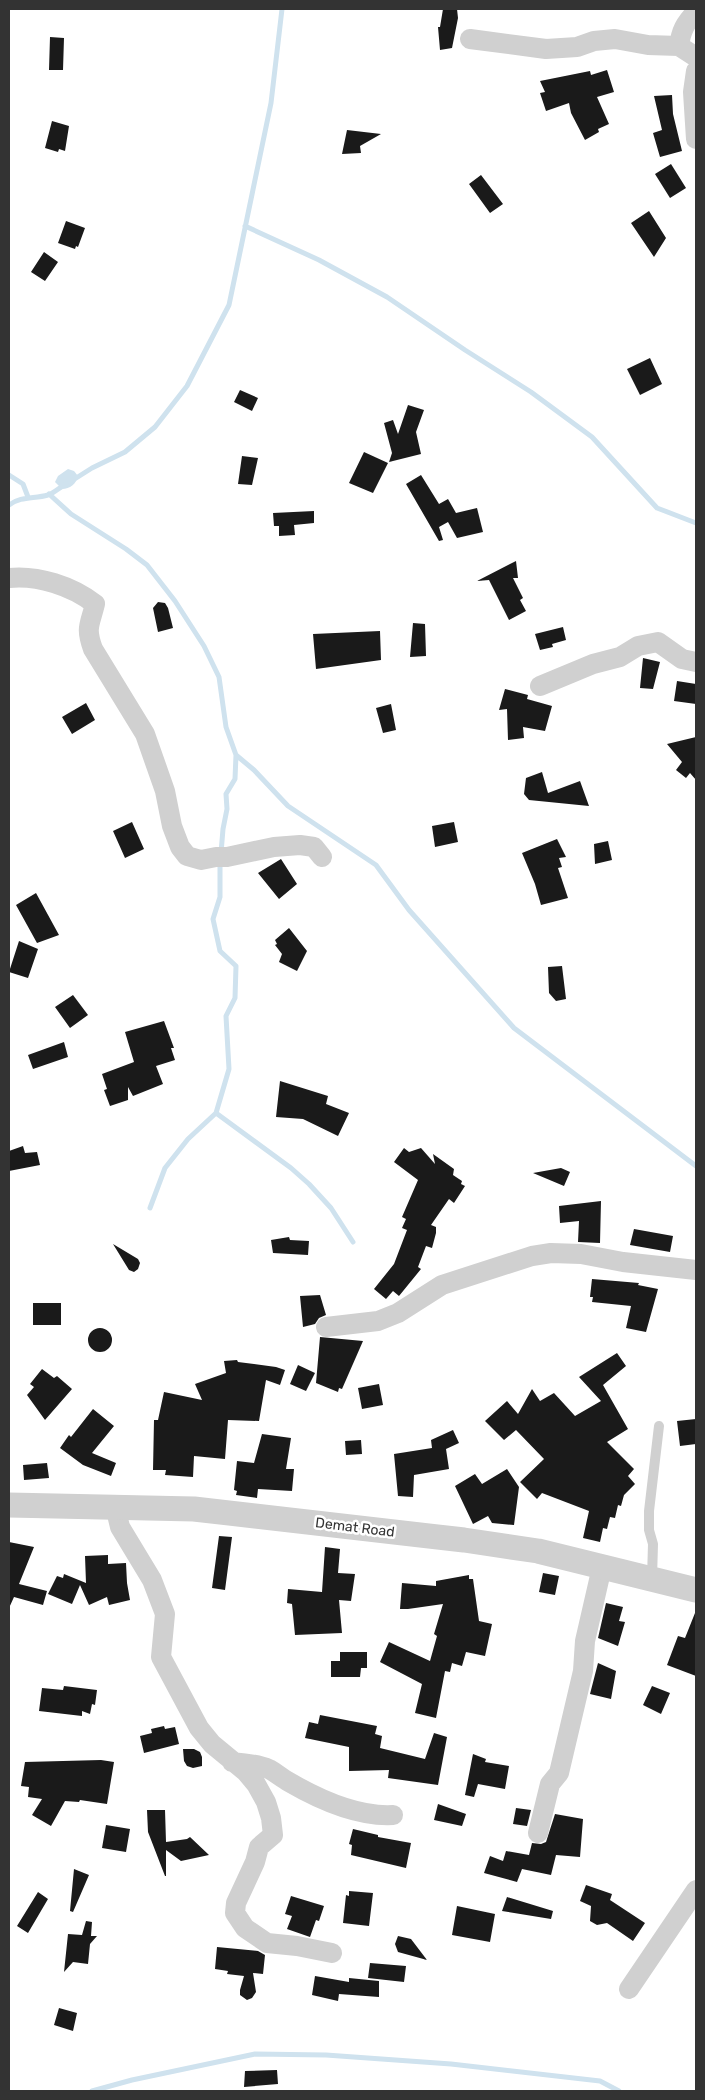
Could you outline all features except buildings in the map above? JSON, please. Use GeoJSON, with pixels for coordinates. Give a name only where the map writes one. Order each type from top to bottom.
{"type":"FeatureCollection","features":[{"type":"Feature","properties":{"kind":"street"},"geometry":{"type":"LineString","coordinates":[[679,46],[681,32],[687,21],[696,12]]}},
{"type":"Feature","properties":{"kind":"street"},"geometry":{"type":"LineString","coordinates":[[470,38],[546,48],[577,47],[594,41],[616,39],[648,45],[679,46],[696,57]]}},
{"type":"Feature","properties":{"kind":"street"},"geometry":{"type":"LineString","coordinates":[[696,71],[693,92],[696,139]]}},
{"type":"Feature","properties":{"kind":"street"},"geometry":{"type":"LineString","coordinates":[[9,578],[22,576],[47,581],[80,595],[95,604],[88,627],[88,635],[93,649],[145,734],[164,791],[172,826],[180,847],[187,856],[201,860],[274,847],[300,845],[314,848],[322,857]]}},
{"type":"Feature","properties":{"kind":"street"},"geometry":{"type":"LineString","coordinates":[[540,686],[593,664],[620,657],[647,643],[658,642],[682,659],[696,662]]}},
{"type":"Feature","properties":{"kind":"street"},"geometry":{"type":"LineString","coordinates":[[326,1327],[378,1322],[398,1313],[442,1285],[532,1256],[551,1253],[581,1254],[623,1262],[696,1270]]}},
{"type":"Feature","properties":{"kind":"street","name":"Demat Road"},"geometry":{"type":"LineString","coordinates":[[9,1505],[194,1509],[464,1540],[538,1551],[696,1590]]}},
{"type":"Feature","properties":{"kind":"street"},"geometry":{"type":"LineString","coordinates":[[114,1506],[120,1527],[152,1580],[165,1614],[161,1657],[199,1728],[212,1744],[246,1772],[256,1784],[266,1802],[271,1818],[274,1835],[259,1847],[235,1908],[239,1919],[256,1936],[267,1943],[297,1946],[332,1953]]}},
{"type":"Feature","properties":{"kind":"street"},"geometry":{"type":"LineString","coordinates":[[538,1833],[550,1784],[558,1773],[583,1671],[585,1641],[602,1567]]}},
{"type":"Feature","properties":{"kind":"street"},"geometry":{"type":"LineString","coordinates":[[232,1762],[270,1769],[307,1792],[362,1813],[378,1816],[394,1815]]}},
{"type":"Feature","properties":{"kind":"street"},"geometry":{"type":"LineString","coordinates":[[629,1989],[696,1890]]}},
{"type":"Feature","properties":{"kind":"lane"},"geometry":{"type":"LineString","coordinates":[[652,1579],[653,1544],[649,1530],[649,1511],[660,1426]]}},
{"type":"Feature","properties":{"kind":"water"},"geometry":{"type":"Polygon","coordinates":[[[68,469],[74,471],[78,476],[72,486],[62,489],[55,482],[58,476],[68,469]]]}},
{"type":"Feature","properties":{"kind":"waterway"},"geometry":{"type":"LineString","coordinates":[[73,480],[92,468],[125,452],[155,427],[187,386],[229,305],[271,103],[282,9]]}},
{"type":"Feature","properties":{"kind":"waterway"},"geometry":{"type":"LineString","coordinates":[[245,226],[319,260],[387,297],[531,392],[592,437],[657,508],[696,523]]}},
{"type":"Feature","properties":{"kind":"waterway"},"geometry":{"type":"LineString","coordinates":[[9,475],[23,484],[28,497]]}},
{"type":"Feature","properties":{"kind":"waterway"},"geometry":{"type":"LineString","coordinates":[[9,505],[23,499],[48,495],[66,484]]}},
{"type":"Feature","properties":{"kind":"waterway"},"geometry":{"type":"LineString","coordinates":[[49,494],[71,514],[126,549],[147,565],[175,601],[204,646],[219,677],[226,727],[236,755],[235,779],[226,794],[227,809],[221,853]]}},
{"type":"Feature","properties":{"kind":"waterway"},"geometry":{"type":"LineString","coordinates":[[236,755],[254,770],[288,806],[376,865],[409,910],[514,1028],[696,1166]]}},
{"type":"Feature","properties":{"kind":"waterway"},"geometry":{"type":"LineString","coordinates":[[150,1208],[165,1168],[188,1139],[216,1113],[229,1069],[226,1016],[235,998],[236,966],[220,951],[213,919],[220,897],[220,862]]}},
{"type":"Feature","properties":{"kind":"waterway"},"geometry":{"type":"LineString","coordinates":[[216,1113],[291,1168],[309,1184],[331,1208],[353,1242]]}},
{"type":"Feature","properties":{"kind":"waterway"},"geometry":{"type":"LineString","coordinates":[[92,2091],[132,2080],[255,2054],[326,2055],[451,2064],[600,2081],[619,2091]]}}]}
